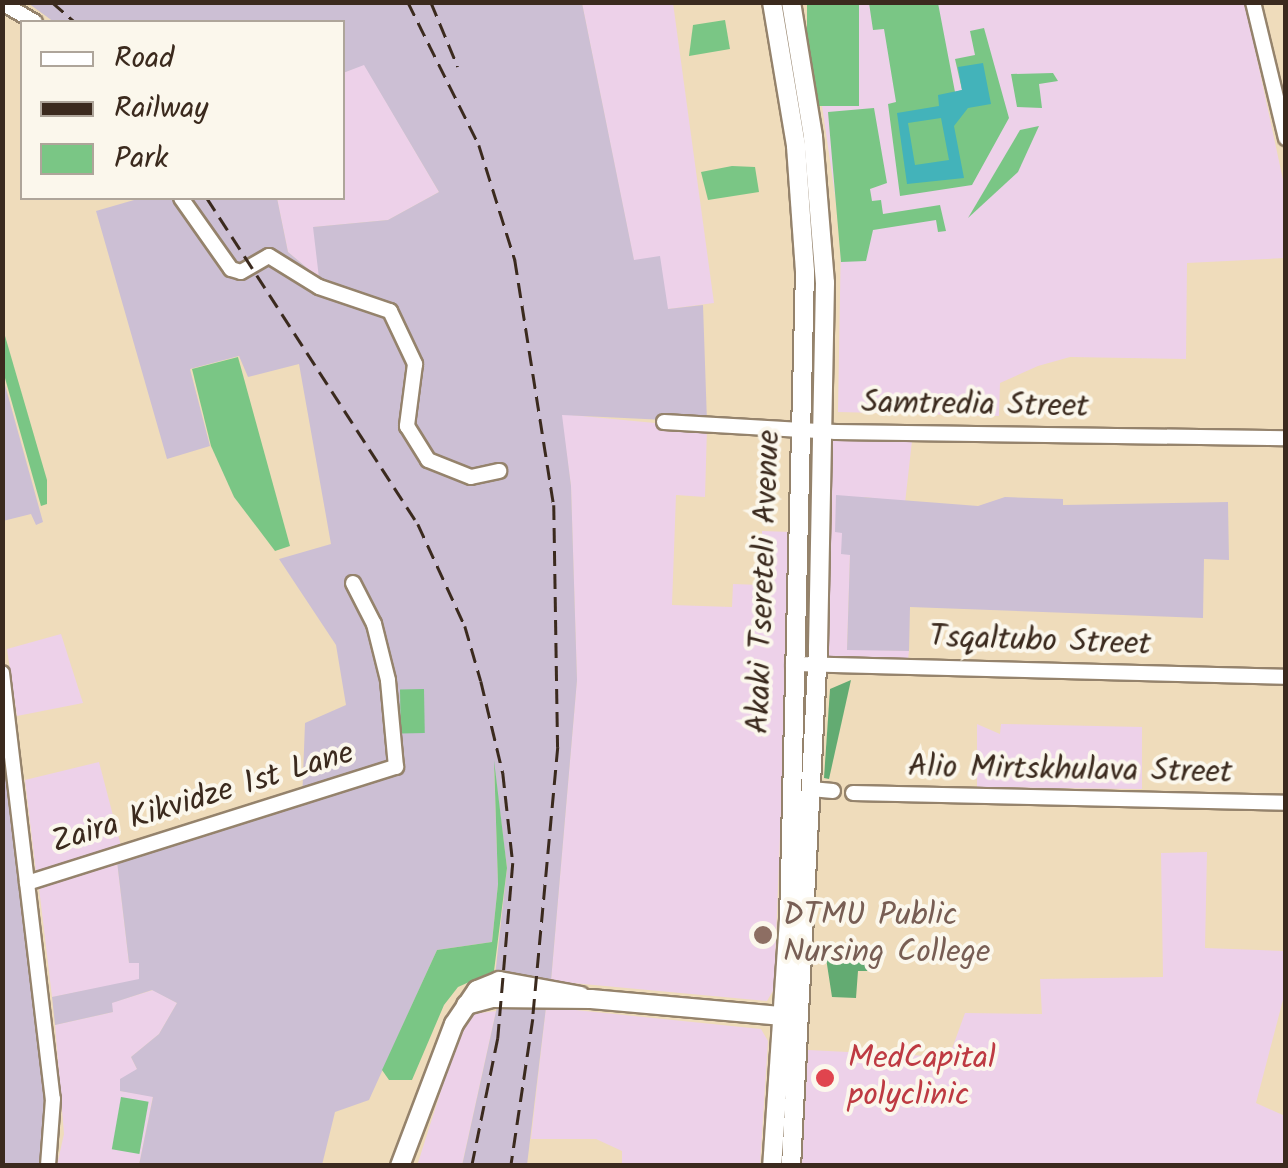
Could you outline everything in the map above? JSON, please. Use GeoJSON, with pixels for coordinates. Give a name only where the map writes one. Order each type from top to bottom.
{"type":"FeatureCollection","features":[{"type":"Feature","properties":{"kind":"main road","name":"Akaki Tsereteli Avenue"},"geometry":{"type":"LineString","coordinates":[[772,2],[804,223],[801,431],[781,1016],[772,1166]]}},
{"type":"Feature","properties":{"kind":"main road","name":"Akaki Tsereteli Avenue"},"geometry":{"type":"LineString","coordinates":[[791,2],[822,218],[824,431],[792,1166]]}},
{"type":"Feature","properties":{"kind":"main road"},"geometry":{"type":"LineString","coordinates":[[400,1166],[466,1006],[477,990],[499,982],[590,999],[801,1017]]}},
{"type":"Feature","properties":{"kind":"street"},"geometry":{"type":"LineString","coordinates":[[1254,2],[1286,138]]}},
{"type":"Feature","properties":{"kind":"street"},"geometry":{"type":"LineString","coordinates":[[2,3],[32,20]]}},
{"type":"Feature","properties":{"kind":"street"},"geometry":{"type":"LineString","coordinates":[[182,200],[231,269],[241,272],[269,256],[319,287],[390,311],[415,364],[407,426],[428,460],[471,477],[499,471]]}},
{"type":"Feature","properties":{"kind":"street","name":"Samtredia Street"},"geometry":{"type":"LineString","coordinates":[[664,422],[801,431],[1286,438]]}},
{"type":"Feature","properties":{"kind":"street","name":"Zaira Kikvidze 1st Lane"},"geometry":{"type":"LineString","coordinates":[[27,883],[396,767],[388,680],[374,624],[354,584]]}},
{"type":"Feature","properties":{"kind":"street","name":"Tsqaltubo Street"},"geometry":{"type":"LineString","coordinates":[[793,664],[1286,677]]}},
{"type":"Feature","properties":{"kind":"street"},"geometry":{"type":"LineString","coordinates":[[2,673],[54,1099],[48,1166]]}},
{"type":"Feature","properties":{"kind":"street"},"geometry":{"type":"LineString","coordinates":[[811,789],[833,791]]}},
{"type":"Feature","properties":{"kind":"street","name":"Alio Mirtskhulava Street"},"geometry":{"type":"LineString","coordinates":[[853,793],[1286,803]]}},
{"type":"Feature","properties":{"kind":"shaded area"},"geometry":{"type":"Polygon","coordinates":[[[28,3],[582,3],[634,260],[660,256],[668,309],[703,305],[707,422],[562,415],[571,486],[577,680],[551,981],[495,976],[507,868],[494,765],[498,884],[492,942],[437,950],[369,1100],[335,1112],[322,1165],[139,1165],[153,1097],[120,1091],[120,1079],[137,1069],[131,1057],[159,1034],[177,1003],[152,990],[112,1003],[113,1012],[55,1025],[52,997],[139,979],[139,963],[129,963],[117,861],[302,803],[305,723],[346,705],[336,645],[279,559],[331,544],[299,364],[248,377],[239,356],[190,369],[210,446],[167,459],[96,211],[134,200],[172,200],[224,276],[243,279],[189,200],[277,200],[288,252],[319,278],[313,227],[388,220],[439,192],[364,65],[345,72],[345,20],[51,20],[28,3]]]}},
{"type":"Feature","properties":{"kind":"shaded area"},"geometry":{"type":"Polygon","coordinates":[[[582,3],[673,3],[714,303],[668,309],[634,261],[582,3]]]}},
{"type":"Feature","properties":{"kind":"shaded area"},"geometry":{"type":"Polygon","coordinates":[[[807,3],[1245,3],[1285,189],[1285,258],[1187,263],[1186,359],[1070,357],[1038,366],[1000,383],[999,416],[838,412],[841,236],[807,3]]]}},
{"type":"Feature","properties":{"kind":"shaded area"},"geometry":{"type":"Polygon","coordinates":[[[364,64],[439,192],[388,220],[314,227],[320,279],[288,252],[277,200],[345,200],[345,72],[364,64]]]}},
{"type":"Feature","properties":{"kind":"shaded area"},"geometry":{"type":"Polygon","coordinates":[[[2,374],[43,522],[36,525],[31,514],[3,521],[2,374]]]}},
{"type":"Feature","properties":{"kind":"shaded area"},"geometry":{"type":"Polygon","coordinates":[[[561,414],[707,428],[705,497],[676,495],[672,605],[732,607],[733,584],[761,585],[762,531],[792,532],[774,989],[767,1001],[551,981],[577,680],[571,486],[561,414]]]}},
{"type":"Feature","properties":{"kind":"shaded area"},"geometry":{"type":"Polygon","coordinates":[[[826,440],[912,441],[905,503],[865,497],[836,532],[842,532],[850,554],[847,649],[909,651],[908,660],[823,657],[826,440]]]}},
{"type":"Feature","properties":{"kind":"shaded area"},"geometry":{"type":"Polygon","coordinates":[[[836,495],[978,506],[1005,497],[1063,499],[1063,505],[1228,502],[1229,560],[1204,559],[1203,618],[910,607],[909,651],[847,650],[850,555],[841,554],[842,533],[835,532],[836,495]]]}},
{"type":"Feature","properties":{"kind":"shaded area"},"geometry":{"type":"Polygon","coordinates":[[[61,634],[83,703],[17,716],[7,649],[61,634]]]}},
{"type":"Feature","properties":{"kind":"shaded area"},"geometry":{"type":"Polygon","coordinates":[[[977,724],[1000,734],[1001,724],[1142,727],[1142,789],[977,787],[977,724]]]}},
{"type":"Feature","properties":{"kind":"shaded area"},"geometry":{"type":"Polygon","coordinates":[[[2,739],[50,1112],[42,1165],[3,1165],[2,739]]]}},
{"type":"Feature","properties":{"kind":"shaded area"},"geometry":{"type":"Polygon","coordinates":[[[99,762],[121,846],[36,872],[25,780],[99,762]]]}},
{"type":"Feature","properties":{"kind":"shaded area"},"geometry":{"type":"Polygon","coordinates":[[[1207,852],[1205,948],[1285,951],[1284,996],[1256,1103],[1285,1116],[1285,1165],[802,1165],[808,1050],[949,1057],[965,1013],[1042,1014],[1040,979],[1163,977],[1161,853],[1207,852]]]}},
{"type":"Feature","properties":{"kind":"shaded area"},"geometry":{"type":"Polygon","coordinates":[[[117,861],[129,963],[139,962],[139,980],[52,997],[39,888],[117,861]]]}},
{"type":"Feature","properties":{"kind":"shaded area"},"geometry":{"type":"Polygon","coordinates":[[[153,990],[177,1003],[159,1034],[131,1057],[137,1069],[120,1091],[153,1096],[139,1165],[57,1165],[64,1134],[55,1025],[113,1012],[111,1003],[153,990]]]}},
{"type":"Feature","properties":{"kind":"shaded area"},"geometry":{"type":"Polygon","coordinates":[[[497,1007],[546,1007],[527,1165],[462,1166],[497,1007]]]}},
{"type":"Feature","properties":{"kind":"shaded area"},"geometry":{"type":"Polygon","coordinates":[[[546,1007],[761,1029],[768,1041],[760,1165],[622,1165],[622,1151],[596,1139],[531,1139],[546,1007]]]}},
{"type":"Feature","properties":{"kind":"shaded area"},"geometry":{"type":"Polygon","coordinates":[[[496,1011],[462,1165],[417,1166],[465,1015],[496,1011]]]}},
{"type":"Feature","properties":{"kind":"green space"},"geometry":{"type":"Polygon","coordinates":[[[807,3],[859,3],[859,106],[807,106],[807,3]]]}},
{"type":"Feature","properties":{"kind":"green space"},"geometry":{"type":"Polygon","coordinates":[[[869,3],[938,3],[955,92],[962,90],[955,59],[975,55],[970,31],[984,28],[1009,118],[972,185],[900,196],[888,104],[896,102],[884,29],[873,30],[869,3]]]}},
{"type":"Feature","properties":{"kind":"green space"},"geometry":{"type":"Polygon","coordinates":[[[725,20],[730,49],[689,56],[693,25],[725,20]]]}},
{"type":"Feature","properties":{"kind":"green space"},"geometry":{"type":"Polygon","coordinates":[[[1053,73],[1058,81],[1039,84],[1042,108],[1017,107],[1011,74],[1053,73]]]}},
{"type":"Feature","properties":{"kind":"green space"},"geometry":{"type":"Polygon","coordinates":[[[874,108],[887,183],[870,189],[872,201],[881,200],[883,214],[940,205],[946,231],[938,232],[936,220],[873,230],[866,261],[841,262],[828,112],[874,108]]]}},
{"type":"Feature","properties":{"kind":"green space"},"geometry":{"type":"Polygon","coordinates":[[[1039,126],[1018,172],[968,218],[1020,130],[1039,126]]]}},
{"type":"Feature","properties":{"kind":"green space"},"geometry":{"type":"Polygon","coordinates":[[[732,166],[755,167],[759,192],[708,200],[701,172],[732,166]]]}},
{"type":"Feature","properties":{"kind":"green space"},"geometry":{"type":"Polygon","coordinates":[[[3,329],[47,480],[47,504],[41,506],[3,371],[3,329]]]}},
{"type":"Feature","properties":{"kind":"green space"},"geometry":{"type":"Polygon","coordinates":[[[238,357],[290,546],[275,551],[234,497],[211,446],[192,369],[238,357]]]}},
{"type":"Feature","properties":{"kind":"green space"},"geometry":{"type":"Polygon","coordinates":[[[851,680],[829,779],[824,778],[830,689],[851,680]]]}},
{"type":"Feature","properties":{"kind":"green space"},"geometry":{"type":"Polygon","coordinates":[[[400,689],[424,689],[425,733],[401,733],[400,689]]]}},
{"type":"Feature","properties":{"kind":"green space"},"geometry":{"type":"Polygon","coordinates":[[[494,760],[507,868],[494,971],[458,987],[444,1005],[412,1080],[389,1080],[382,1070],[437,950],[492,942],[498,884],[494,760]]]}},
{"type":"Feature","properties":{"kind":"green space"},"geometry":{"type":"Polygon","coordinates":[[[826,958],[870,959],[870,971],[858,971],[856,998],[832,997],[826,958]]]}},
{"type":"Feature","properties":{"kind":"green space"},"geometry":{"type":"Polygon","coordinates":[[[121,1097],[149,1102],[139,1154],[112,1149],[121,1097]]]}},
{"type":"Feature","properties":{"kind":"water"},"geometry":{"type":"Polygon","coordinates":[[[983,63],[991,104],[968,108],[954,126],[964,178],[907,184],[897,113],[939,106],[938,95],[962,90],[958,67],[983,63]],[[941,118],[908,123],[915,165],[949,160],[941,118]]]}},
{"type":"Feature","properties":{"kind":"railway"},"geometry":{"type":"LineString","coordinates":[[52,2],[73,20]]}},
{"type":"Feature","properties":{"kind":"railway"},"geometry":{"type":"LineString","coordinates":[[408,2],[479,145],[515,260],[554,505],[558,747],[533,1019],[511,1166]]}},
{"type":"Feature","properties":{"kind":"railway"},"geometry":{"type":"LineString","coordinates":[[431,2],[458,67]]}},
{"type":"Feature","properties":{"kind":"railway"},"geometry":{"type":"LineString","coordinates":[[208,200],[418,524],[465,626],[481,681],[503,773],[513,863],[498,1038],[472,1166]]}},
{"type":"Feature","properties":{"kind":"place","name":"DTMU Public Nursing College"},"geometry":{"type":"Point","coordinates":[763,935]}},
{"type":"Feature","properties":{"kind":"place","name":"MedCapital polyclinic"},"geometry":{"type":"Point","coordinates":[825,1078]}}]}
